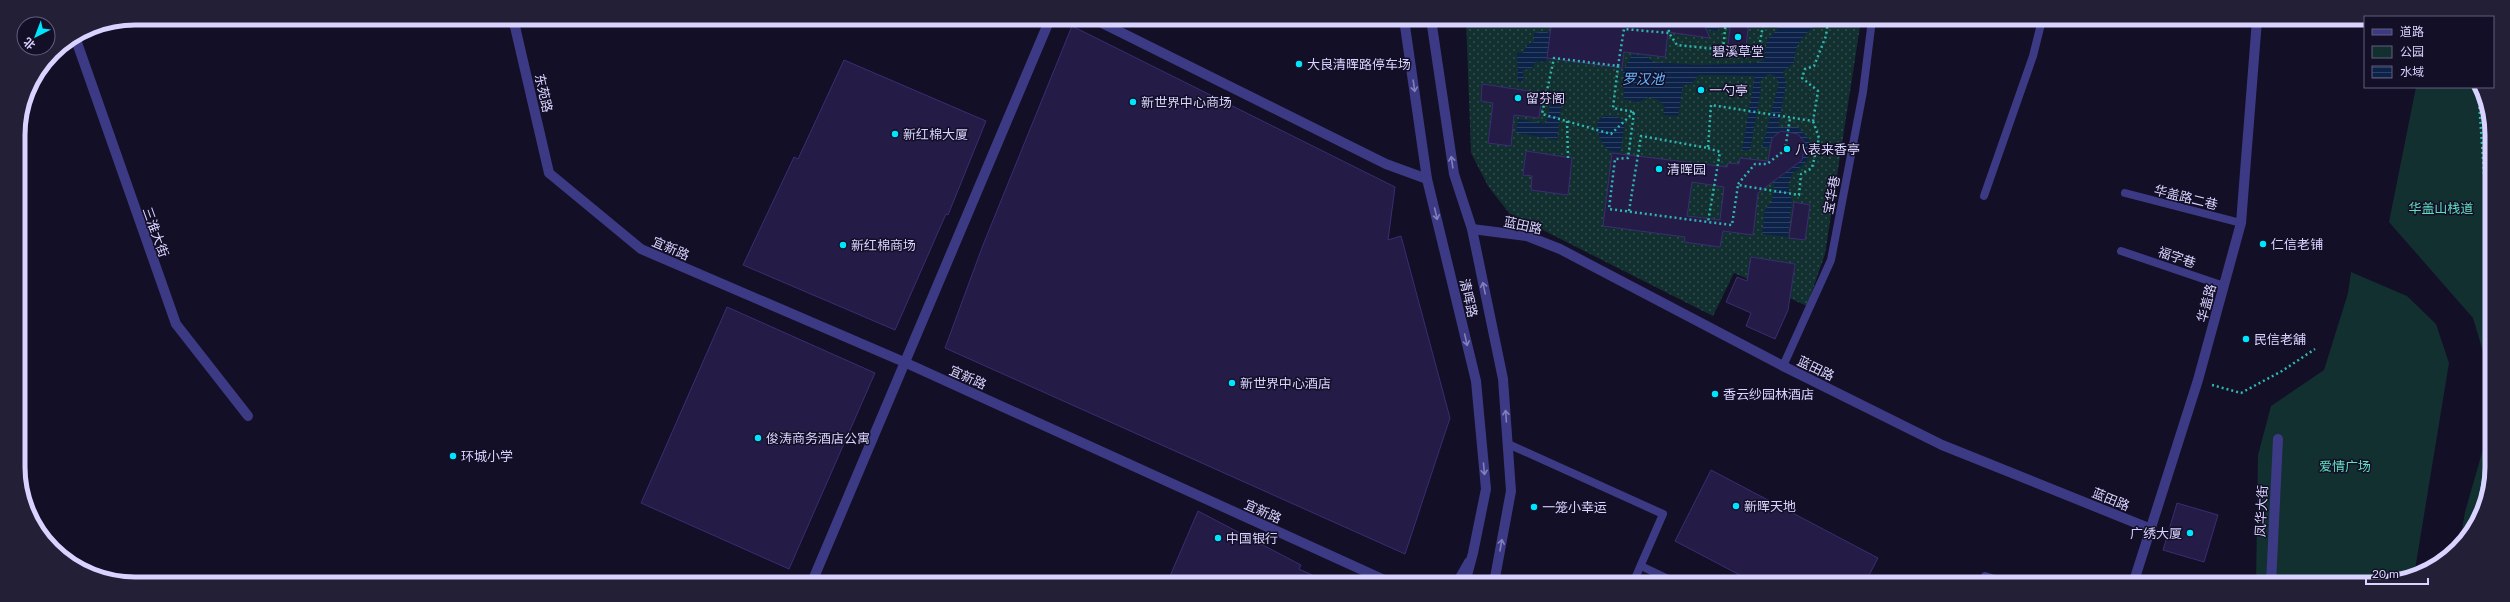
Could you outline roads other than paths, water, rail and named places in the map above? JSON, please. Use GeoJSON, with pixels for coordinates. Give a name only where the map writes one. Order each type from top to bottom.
{"type":"FeatureCollection","features":[{"type":"Feature","properties":{"kind":"street","name":"东苑路"},"geometry":{"type":"LineString","coordinates":[[515,25],[549,174]]}},
{"type":"Feature","properties":{"kind":"street"},"geometry":{"type":"LineString","coordinates":[[814,577],[1047,25]]}},
{"type":"Feature","properties":{"kind":"street"},"geometry":{"type":"LineString","coordinates":[[1106,25],[1386,164],[1427,179]]}},
{"type":"Feature","properties":{"kind":"street","name":"清晖路"},"geometry":{"type":"LineString","coordinates":[[1405,25],[1427,179],[1476,381],[1486,489],[1474,554],[1467,577]]}},
{"type":"Feature","properties":{"kind":"street","name":"清晖路"},"geometry":{"type":"LineString","coordinates":[[1432,25],[1454,174],[1472,230],[1503,379],[1511,492],[1495,577]]}},
{"type":"Feature","properties":{"kind":"street","name":"华盖路"},"geometry":{"type":"LineString","coordinates":[[2135,577],[2198,380],[2241,223],[2257,25]]}},
{"type":"Feature","properties":{"kind":"street","name":"三淮大街"},"geometry":{"type":"LineString","coordinates":[[77,42],[176,324],[248,416]]}},
{"type":"Feature","properties":{"kind":"street","name":"宜新路"},"geometry":{"type":"LineString","coordinates":[[549,174],[641,249],[904,362],[1378,577]]}},
{"type":"Feature","properties":{"kind":"street","name":"蓝田路"},"geometry":{"type":"LineString","coordinates":[[1472,230],[1527,236],[1560,248],[1783,366],[1942,445],[2151,529]]}},
{"type":"Feature","properties":{"kind":"street","name":"凤华大街"},"geometry":{"type":"LineString","coordinates":[[2271,577],[2278,439]]}},
{"type":"Feature","properties":{"kind":"street"},"geometry":{"type":"LineString","coordinates":[[1461,577],[1474,554]]}},
{"type":"Feature","properties":{"kind":"lane","name":"宝华巷"},"geometry":{"type":"LineString","coordinates":[[1783,366],[1831,260],[1863,92],[1871,25]]}},
{"type":"Feature","properties":{"kind":"lane"},"geometry":{"type":"LineString","coordinates":[[1984,196],[2033,56],[2041,25]]}},
{"type":"Feature","properties":{"kind":"lane","name":"华盖路二巷"},"geometry":{"type":"LineString","coordinates":[[2125,193],[2241,223]]}},
{"type":"Feature","properties":{"kind":"lane","name":"福字巷"},"geometry":{"type":"LineString","coordinates":[[2121,251],[2224,286]]}},
{"type":"Feature","properties":{"kind":"lane"},"geometry":{"type":"LineString","coordinates":[[1508,444],[1663,514],[1636,577]]}},
{"type":"Feature","properties":{"kind":"lane"},"geometry":{"type":"LineString","coordinates":[[1641,566],[1664,577]]}},
{"type":"Feature","properties":{"kind":"water"},"geometry":{"type":"Polygon","coordinates":[[[1700,25],[1719,25],[1718,31],[1699,28],[1700,25]]]}},
{"type":"Feature","properties":{"kind":"water","name":"罗汉池"},"geometry":{"type":"Polygon","coordinates":[[[1778,25],[1816,25],[1806,34],[1799,44],[1796,50],[1794,63],[1783,71],[1786,84],[1778,127],[1798,127],[1810,141],[1807,161],[1792,174],[1788,186],[1792,201],[1788,237],[1762,234],[1765,210],[1772,201],[1781,131],[1772,138],[1769,147],[1762,148],[1779,83],[1775,76],[1768,74],[1760,81],[1761,89],[1750,150],[1742,150],[1755,76],[1699,75],[1691,84],[1683,85],[1678,116],[1663,115],[1665,107],[1659,100],[1649,97],[1638,102],[1624,99],[1623,71],[1632,55],[1646,56],[1654,62],[1699,65],[1756,63],[1764,61],[1767,40],[1777,30],[1778,25]]]}},
{"type":"Feature","properties":{"kind":"water"},"geometry":{"type":"Polygon","coordinates":[[[1545,31],[1571,45],[1549,46],[1546,62],[1536,61],[1533,67],[1522,71],[1524,78],[1521,82],[1518,81],[1517,53],[1523,53],[1527,45],[1534,42],[1534,33],[1545,31]]]}},
{"type":"Feature","properties":{"kind":"water"},"geometry":{"type":"Polygon","coordinates":[[[1552,96],[1562,99],[1557,140],[1516,133],[1518,119],[1546,124],[1552,96]]]}},
{"type":"Feature","properties":{"kind":"water"},"geometry":{"type":"Polygon","coordinates":[[[1603,116],[1616,116],[1625,123],[1620,152],[1609,151],[1599,135],[1597,123],[1603,116]]]}},
{"type":"Feature","properties":{"kind":"place","name":"碧溪草堂"},"geometry":{"type":"Point","coordinates":[1738,37]}},
{"type":"Feature","properties":{"kind":"place","name":"大良清晖路停车场"},"geometry":{"type":"Point","coordinates":[1299,64]}},
{"type":"Feature","properties":{"kind":"place","name":"一勺亭"},"geometry":{"type":"Point","coordinates":[1701,90]}},
{"type":"Feature","properties":{"kind":"place","name":"留芬阁"},"geometry":{"type":"Point","coordinates":[1518,98]}},
{"type":"Feature","properties":{"kind":"place","name":"新世界中心商场"},"geometry":{"type":"Point","coordinates":[1133,102]}},
{"type":"Feature","properties":{"kind":"place","name":"新红棉大厦"},"geometry":{"type":"Point","coordinates":[895,134]}},
{"type":"Feature","properties":{"kind":"place","name":"八表来香亭"},"geometry":{"type":"Point","coordinates":[1787,149]}},
{"type":"Feature","properties":{"kind":"place","name":"清晖园"},"geometry":{"type":"Point","coordinates":[1659,169]}},
{"type":"Feature","properties":{"kind":"place","name":"仁信老铺"},"geometry":{"type":"Point","coordinates":[2263,244]}},
{"type":"Feature","properties":{"kind":"place","name":"新红棉商场"},"geometry":{"type":"Point","coordinates":[843,245]}},
{"type":"Feature","properties":{"kind":"place","name":"民信老舖"},"geometry":{"type":"Point","coordinates":[2246,339]}},
{"type":"Feature","properties":{"kind":"place","name":"新世界中心酒店"},"geometry":{"type":"Point","coordinates":[1232,383]}},
{"type":"Feature","properties":{"kind":"place","name":"香云纱园林酒店"},"geometry":{"type":"Point","coordinates":[1715,394]}},
{"type":"Feature","properties":{"kind":"place","name":"俊涛商务酒店公寓"},"geometry":{"type":"Point","coordinates":[758,438]}},
{"type":"Feature","properties":{"kind":"place","name":"环城小学"},"geometry":{"type":"Point","coordinates":[453,456]}},
{"type":"Feature","properties":{"kind":"place","name":"新晖天地"},"geometry":{"type":"Point","coordinates":[1736,506]}},
{"type":"Feature","properties":{"kind":"place","name":"一笼小幸运"},"geometry":{"type":"Point","coordinates":[1534,507]}},
{"type":"Feature","properties":{"kind":"place","name":"广绣大厦"},"geometry":{"type":"Point","coordinates":[2190,533]}},
{"type":"Feature","properties":{"kind":"place","name":"中国银行"},"geometry":{"type":"Point","coordinates":[1218,538]}},
{"type":"Feature","properties":{"kind":"park label","name":"华盖山栈道"},"geometry":{"type":"Point","coordinates":[2441,208]}},
{"type":"Feature","properties":{"kind":"park label","name":"爱情广场"},"geometry":{"type":"Point","coordinates":[2345,466]}}]}
